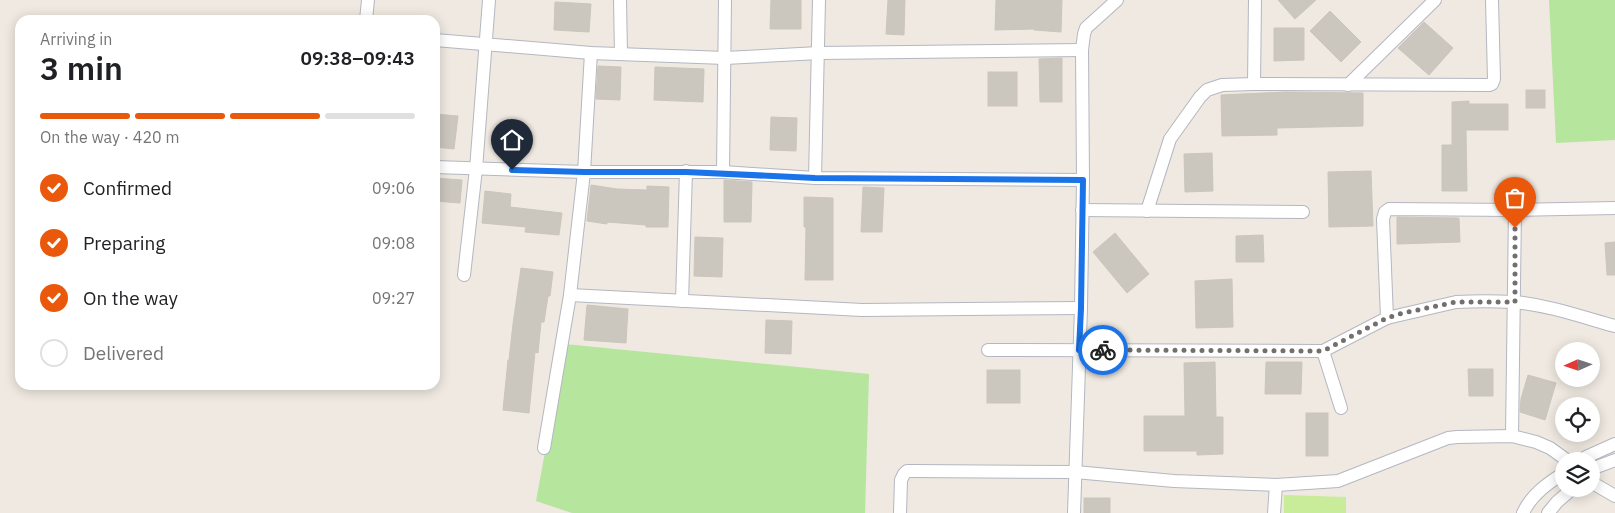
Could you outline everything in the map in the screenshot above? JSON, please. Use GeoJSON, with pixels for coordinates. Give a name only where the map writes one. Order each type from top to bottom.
{"type":"FeatureCollection","features":[{"type":"Feature","properties":{"kind":"street"},"geometry":{"type":"LineString","coordinates":[[366,15],[368,0]]}},
{"type":"Feature","properties":{"kind":"street"},"geometry":{"type":"LineString","coordinates":[[464,275],[476,169],[489,0]]}},
{"type":"Feature","properties":{"kind":"street"},"geometry":{"type":"LineString","coordinates":[[620,0],[620,54]]}},
{"type":"Feature","properties":{"kind":"street"},"geometry":{"type":"LineString","coordinates":[[723,172],[725,0]]}},
{"type":"Feature","properties":{"kind":"street"},"geometry":{"type":"LineString","coordinates":[[815,178],[819,0]]}},
{"type":"Feature","properties":{"kind":"street"},"geometry":{"type":"LineString","coordinates":[[1074,513],[1081,308],[1083,180],[1082,50],[1086,28],[1117,0]]}},
{"type":"Feature","properties":{"kind":"street"},"geometry":{"type":"LineString","coordinates":[[1254,84],[1255,0]]}},
{"type":"Feature","properties":{"kind":"street"},"geometry":{"type":"LineString","coordinates":[[1348,85],[1435,0]]}},
{"type":"Feature","properties":{"kind":"street"},"geometry":{"type":"LineString","coordinates":[[1147,211],[1170,139],[1207,90],[1222,85],[1254,84],[1487,86],[1492,84],[1494,79],[1492,0]]}},
{"type":"Feature","properties":{"kind":"street"},"geometry":{"type":"LineString","coordinates":[[440,40],[591,53],[725,58],[819,53],[1082,50]]}},
{"type":"Feature","properties":{"kind":"street"},"geometry":{"type":"LineString","coordinates":[[544,448],[570,295],[584,172],[591,53]]}},
{"type":"Feature","properties":{"kind":"street"},"geometry":{"type":"LineString","coordinates":[[440,166],[584,172],[723,172],[815,178],[1083,180]]}},
{"type":"Feature","properties":{"kind":"street"},"geometry":{"type":"LineString","coordinates":[[682,301],[686,172]]}},
{"type":"Feature","properties":{"kind":"street"},"geometry":{"type":"LineString","coordinates":[[1387,318],[1383,219],[1385,212],[1393,208],[1515,210],[1615,208]]}},
{"type":"Feature","properties":{"kind":"street"},"geometry":{"type":"LineString","coordinates":[[1082,210],[1303,212]]}},
{"type":"Feature","properties":{"kind":"street"},"geometry":{"type":"LineString","coordinates":[[1512,436],[1515,210]]}},
{"type":"Feature","properties":{"kind":"street"},"geometry":{"type":"LineString","coordinates":[[570,295],[862,310],[1081,308]]}},
{"type":"Feature","properties":{"kind":"street"},"geometry":{"type":"LineString","coordinates":[[988,350],[1323,351],[1387,318],[1456,302],[1515,302],[1615,326]]}},
{"type":"Feature","properties":{"kind":"street"},"geometry":{"type":"LineString","coordinates":[[1323,351],[1341,408]]}},
{"type":"Feature","properties":{"kind":"street"},"geometry":{"type":"LineString","coordinates":[[900,513],[901,480],[907,471],[1075,472],[1174,481],[1276,485],[1338,481],[1448,438],[1512,436],[1536,442],[1556,452]]}},
{"type":"Feature","properties":{"kind":"street"},"geometry":{"type":"LineString","coordinates":[[1600,457],[1615,444]]}},
{"type":"Feature","properties":{"kind":"street"},"geometry":{"type":"LineString","coordinates":[[1600,463],[1615,460]]}},
{"type":"Feature","properties":{"kind":"street"},"geometry":{"type":"LineString","coordinates":[[1523,513],[1526,506],[1543,488],[1555,479]]}},
{"type":"Feature","properties":{"kind":"street"},"geometry":{"type":"LineString","coordinates":[[1274,513],[1276,485]]}},
{"type":"Feature","properties":{"kind":"street"},"geometry":{"type":"LineString","coordinates":[[1600,487],[1615,496]]}},
{"type":"Feature","properties":{"kind":"street"},"geometry":{"type":"LineString","coordinates":[[1548,513],[1563,497]]}},
{"type":"Feature","properties":{"kind":"green space"},"geometry":{"type":"Polygon","coordinates":[[[1549,0],[1615,0],[1615,140],[1556,143],[1549,0]]]}},
{"type":"Feature","properties":{"kind":"green space"},"geometry":{"type":"Polygon","coordinates":[[[565,344],[869,374],[865,513],[572,513],[536,501],[565,344]]]}},
{"type":"Feature","properties":{"kind":"green space"},"geometry":{"type":"Polygon","coordinates":[[[1284,495],[1346,497],[1346,513],[1284,513],[1284,495]]]}},
{"type":"Feature","properties":{"kind":"building"},"geometry":{"type":"Polygon","coordinates":[[[771,0],[801,0],[801,29],[770,29],[771,0]]]}},
{"type":"Feature","properties":{"kind":"building"},"geometry":{"type":"Polygon","coordinates":[[[888,0],[905,0],[904,35],[886,34],[888,0]]]}},
{"type":"Feature","properties":{"kind":"building"},"geometry":{"type":"Polygon","coordinates":[[[996,0],[1062,0],[1061,32],[1034,29],[995,30],[996,0]]]}},
{"type":"Feature","properties":{"kind":"building"},"geometry":{"type":"Polygon","coordinates":[[[1278,0],[1316,0],[1295,19],[1278,0]]]}},
{"type":"Feature","properties":{"kind":"building"},"geometry":{"type":"Polygon","coordinates":[[[555,2],[591,4],[589,32],[554,30],[555,2]]]}},
{"type":"Feature","properties":{"kind":"building"},"geometry":{"type":"Polygon","coordinates":[[[1330,11],[1361,42],[1341,62],[1310,31],[1330,11]]]}},
{"type":"Feature","properties":{"kind":"building"},"geometry":{"type":"Polygon","coordinates":[[[1424,22],[1453,48],[1429,75],[1398,48],[1424,22]]]}},
{"type":"Feature","properties":{"kind":"building"},"geometry":{"type":"Polygon","coordinates":[[[1274,28],[1304,28],[1304,60],[1274,61],[1274,28]]]}},
{"type":"Feature","properties":{"kind":"building"},"geometry":{"type":"Polygon","coordinates":[[[1062,58],[1062,102],[1040,102],[1039,59],[1062,58]]]}},
{"type":"Feature","properties":{"kind":"building"},"geometry":{"type":"Polygon","coordinates":[[[598,66],[621,67],[620,100],[596,99],[598,66]]]}},
{"type":"Feature","properties":{"kind":"building"},"geometry":{"type":"Polygon","coordinates":[[[655,67],[704,69],[703,102],[654,100],[655,67]]]}},
{"type":"Feature","properties":{"kind":"building"},"geometry":{"type":"Polygon","coordinates":[[[988,72],[1017,72],[1017,106],[988,106],[988,72]]]}},
{"type":"Feature","properties":{"kind":"building"},"geometry":{"type":"Polygon","coordinates":[[[1526,90],[1545,90],[1545,108],[1526,108],[1526,90]]]}},
{"type":"Feature","properties":{"kind":"building"},"geometry":{"type":"Polygon","coordinates":[[[1285,92],[1363,93],[1363,126],[1277,128],[1277,135],[1222,136],[1221,95],[1285,92]]]}},
{"type":"Feature","properties":{"kind":"building"},"geometry":{"type":"Polygon","coordinates":[[[1469,101],[1469,104],[1508,104],[1508,130],[1466,130],[1467,191],[1442,191],[1442,145],[1452,145],[1452,102],[1469,101]]]}},
{"type":"Feature","properties":{"kind":"building"},"geometry":{"type":"Polygon","coordinates":[[[440,114],[458,116],[454,149],[440,148],[440,114]]]}},
{"type":"Feature","properties":{"kind":"building"},"geometry":{"type":"Polygon","coordinates":[[[771,117],[797,118],[796,151],[770,150],[771,117]]]}},
{"type":"Feature","properties":{"kind":"building"},"geometry":{"type":"Polygon","coordinates":[[[1212,153],[1213,191],[1185,192],[1184,154],[1212,153]]]}},
{"type":"Feature","properties":{"kind":"building"},"geometry":{"type":"Polygon","coordinates":[[[1371,171],[1373,226],[1329,227],[1328,172],[1371,171]]]}},
{"type":"Feature","properties":{"kind":"building"},"geometry":{"type":"Polygon","coordinates":[[[440,178],[462,180],[460,203],[440,201],[440,178]]]}},
{"type":"Feature","properties":{"kind":"building"},"geometry":{"type":"Polygon","coordinates":[[[724,180],[752,182],[751,222],[724,222],[724,180]]]}},
{"type":"Feature","properties":{"kind":"building"},"geometry":{"type":"Polygon","coordinates":[[[591,185],[617,189],[647,190],[647,186],[669,187],[668,227],[646,227],[646,225],[607,222],[607,224],[587,221],[591,185]]]}},
{"type":"Feature","properties":{"kind":"building"},"geometry":{"type":"Polygon","coordinates":[[[863,187],[884,188],[882,232],[861,232],[863,187]]]}},
{"type":"Feature","properties":{"kind":"building"},"geometry":{"type":"Polygon","coordinates":[[[485,191],[511,194],[510,207],[562,213],[559,235],[525,232],[526,227],[482,223],[485,191]]]}},
{"type":"Feature","properties":{"kind":"building"},"geometry":{"type":"Polygon","coordinates":[[[804,197],[833,198],[833,280],[805,280],[806,227],[804,227],[804,197]]]}},
{"type":"Feature","properties":{"kind":"building"},"geometry":{"type":"Polygon","coordinates":[[[1397,217],[1459,218],[1460,242],[1397,244],[1397,217]]]}},
{"type":"Feature","properties":{"kind":"building"},"geometry":{"type":"Polygon","coordinates":[[[1115,233],[1149,274],[1127,293],[1093,252],[1115,233]]]}},
{"type":"Feature","properties":{"kind":"building"},"geometry":{"type":"Polygon","coordinates":[[[1263,235],[1264,262],[1236,262],[1236,236],[1263,235]]]}},
{"type":"Feature","properties":{"kind":"building"},"geometry":{"type":"Polygon","coordinates":[[[695,237],[723,238],[722,277],[694,276],[695,237]]]}},
{"type":"Feature","properties":{"kind":"building"},"geometry":{"type":"Polygon","coordinates":[[[1615,242],[1615,275],[1607,275],[1605,243],[1615,242]]]}},
{"type":"Feature","properties":{"kind":"building"},"geometry":{"type":"Polygon","coordinates":[[[521,268],[553,272],[544,322],[541,322],[538,353],[535,352],[529,413],[503,410],[521,268]]]}},
{"type":"Feature","properties":{"kind":"building"},"geometry":{"type":"Polygon","coordinates":[[[1232,279],[1233,327],[1196,328],[1195,281],[1232,279]]]}},
{"type":"Feature","properties":{"kind":"building"},"geometry":{"type":"Polygon","coordinates":[[[587,305],[628,309],[626,343],[584,340],[587,305]]]}},
{"type":"Feature","properties":{"kind":"building"},"geometry":{"type":"Polygon","coordinates":[[[766,320],[792,321],[791,354],[765,353],[766,320]]]}},
{"type":"Feature","properties":{"kind":"building"},"geometry":{"type":"Polygon","coordinates":[[[1215,362],[1216,417],[1223,417],[1223,454],[1197,455],[1197,451],[1144,451],[1144,416],[1185,416],[1184,363],[1215,362]]]}},
{"type":"Feature","properties":{"kind":"building"},"geometry":{"type":"Polygon","coordinates":[[[1266,362],[1302,362],[1301,394],[1265,394],[1266,362]]]}},
{"type":"Feature","properties":{"kind":"building"},"geometry":{"type":"Polygon","coordinates":[[[1468,369],[1493,369],[1493,396],[1469,396],[1468,369]]]}},
{"type":"Feature","properties":{"kind":"building"},"geometry":{"type":"Polygon","coordinates":[[[987,370],[1020,370],[1020,403],[987,403],[987,370]]]}},
{"type":"Feature","properties":{"kind":"building"},"geometry":{"type":"Polygon","coordinates":[[[1528,375],[1555,383],[1545,420],[1520,412],[1521,399],[1528,375]]]}},
{"type":"Feature","properties":{"kind":"building"},"geometry":{"type":"Polygon","coordinates":[[[1306,413],[1328,413],[1328,456],[1306,456],[1306,413]]]}},
{"type":"Feature","properties":{"kind":"building"},"geometry":{"type":"Polygon","coordinates":[[[1084,498],[1110,498],[1110,513],[1084,513],[1084,498]]]}},
{"type":"Feature","properties":{"kind":"way so far"},"geometry":{"type":"LineString","coordinates":[[1103,350],[1319,352],[1387,318],[1403,313],[1456,302],[1515,302],[1515,228]]}},
{"type":"Feature","properties":{"kind":"route"},"geometry":{"type":"LineString","coordinates":[[512,170],[723,172],[815,178],[1083,180],[1079,350],[1103,350]]}}]}
